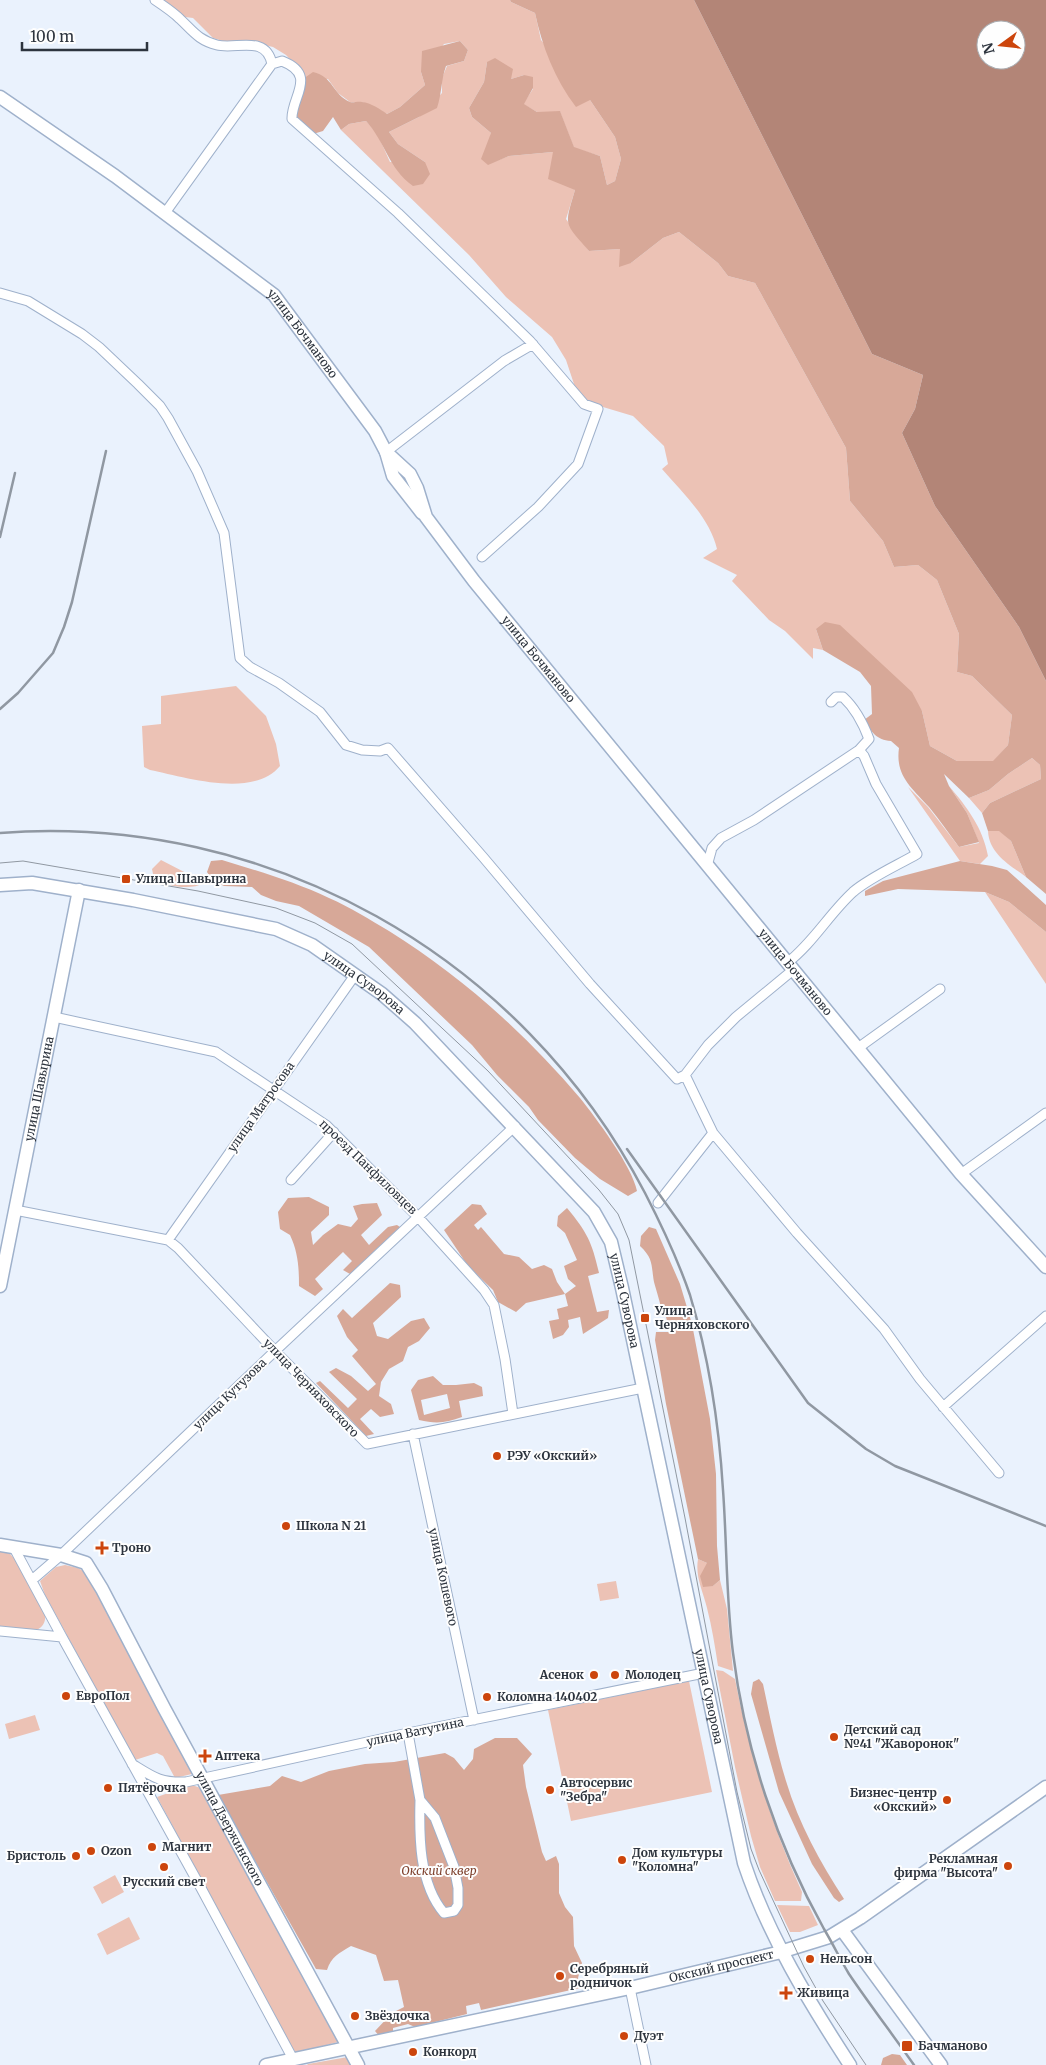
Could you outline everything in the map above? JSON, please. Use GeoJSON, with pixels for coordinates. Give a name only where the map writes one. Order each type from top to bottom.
{"type":"FeatureCollection","features":[{"type":"Feature","properties":{"kind":"street"},"geometry":{"type":"LineString","coordinates":[[155,0],[179,18],[201,40],[219,46],[248,44],[262,48],[268,53],[272,64]]}},
{"type":"Feature","properties":{"kind":"street"},"geometry":{"type":"LineString","coordinates":[[165,213],[272,64],[282,61],[291,64],[298,72],[301,84],[300,94],[291,110],[292,120],[398,213],[533,344],[584,404],[598,409],[578,464],[538,507],[482,557]]}},
{"type":"Feature","properties":{"kind":"street","name":"улица Бочманово"},"geometry":{"type":"LineString","coordinates":[[0,97],[165,213],[274,295],[375,431],[386,452],[393,476],[474,581],[961,1174],[1046,1267]]}},
{"type":"Feature","properties":{"kind":"street"},"geometry":{"type":"LineString","coordinates":[[0,294],[28,301],[82,334],[99,347],[138,384],[160,406],[168,418],[197,471],[224,533],[240,658],[245,664],[279,683],[320,712],[346,745],[362,750],[380,751],[388,748],[490,864],[590,984],[677,1079],[685,1075],[708,1045],[790,967],[838,908],[855,891],[916,854],[876,784],[864,756],[859,750]]}},
{"type":"Feature","properties":{"kind":"street"},"geometry":{"type":"LineString","coordinates":[[386,452],[504,361],[533,344]]}},
{"type":"Feature","properties":{"kind":"street"},"geometry":{"type":"LineString","coordinates":[[707,866],[712,848],[721,838],[754,820],[859,750],[869,739],[864,724],[850,703],[843,697],[836,697],[831,702]]}},
{"type":"Feature","properties":{"kind":"street","name":"улица Суворова"},"geometry":{"type":"LineString","coordinates":[[0,885],[32,883],[207,914],[276,929],[312,945],[382,994],[415,1023],[515,1126],[594,1212],[611,1242],[744,1863],[751,1884],[782,1951],[802,1988],[850,2065]]}},
{"type":"Feature","properties":{"kind":"street","name":"улица Шавырина"},"geometry":{"type":"LineString","coordinates":[[0,1286],[79,890]]}},
{"type":"Feature","properties":{"kind":"street","name":"улица Матросова"},"geometry":{"type":"LineString","coordinates":[[168,1240],[355,974]]}},
{"type":"Feature","properties":{"kind":"street"},"geometry":{"type":"LineString","coordinates":[[858,1048],[940,989]]}},
{"type":"Feature","properties":{"kind":"street","name":"проезд Панфиловцев"},"geometry":{"type":"LineString","coordinates":[[54,1017],[216,1052],[316,1116],[418,1217],[484,1290],[494,1305],[505,1359],[513,1414]]}},
{"type":"Feature","properties":{"kind":"street"},"geometry":{"type":"LineString","coordinates":[[685,1075],[713,1133],[797,1233],[884,1329],[920,1379],[999,1473]]}},
{"type":"Feature","properties":{"kind":"street"},"geometry":{"type":"LineString","coordinates":[[961,1174],[1046,1113]]}},
{"type":"Feature","properties":{"kind":"street","name":"улица Кутузова"},"geometry":{"type":"LineString","coordinates":[[32,1580],[61,1555],[515,1126]]}},
{"type":"Feature","properties":{"kind":"street"},"geometry":{"type":"LineString","coordinates":[[291,1180],[334,1132]]}},
{"type":"Feature","properties":{"kind":"street"},"geometry":{"type":"LineString","coordinates":[[658,1203],[713,1133]]}},
{"type":"Feature","properties":{"kind":"street"},"geometry":{"type":"LineString","coordinates":[[15,1210],[168,1240]]}},
{"type":"Feature","properties":{"kind":"street","name":"улица Черняховского"},"geometry":{"type":"LineString","coordinates":[[168,1240],[178,1248],[275,1351],[367,1444],[643,1388]]}},
{"type":"Feature","properties":{"kind":"street"},"geometry":{"type":"LineString","coordinates":[[943,1407],[1046,1316]]}},
{"type":"Feature","properties":{"kind":"street","name":"улица Кошевого"},"geometry":{"type":"LineString","coordinates":[[413,1434],[474,1720]]}},
{"type":"Feature","properties":{"kind":"street","name":"улица Дзержинского"},"geometry":{"type":"LineString","coordinates":[[0,1545],[61,1555],[86,1564],[102,1589],[358,2065]]}},
{"type":"Feature","properties":{"kind":"street"},"geometry":{"type":"LineString","coordinates":[[14,1548],[294,2062]]}},
{"type":"Feature","properties":{"kind":"street"},"geometry":{"type":"LineString","coordinates":[[0,1631],[62,1637]]}},
{"type":"Feature","properties":{"kind":"street","name":"улица Ватутина"},"geometry":{"type":"LineString","coordinates":[[132,1764],[160,1781],[186,1782],[408,1733],[704,1672]]}},
{"type":"Feature","properties":{"kind":"street"},"geometry":{"type":"LineString","coordinates":[[408,1733],[420,1800],[420,1845],[430,1886],[437,1905],[444,1913],[454,1911],[458,1905],[454,1867],[435,1818],[420,1800]]}},
{"type":"Feature","properties":{"kind":"street","name":"Окский проспект"},"geometry":{"type":"LineString","coordinates":[[266,2065],[294,2062],[349,2047],[630,1988],[782,1951],[829,1937],[842,1930],[1046,1788]]}},
{"type":"Feature","properties":{"kind":"street"},"geometry":{"type":"LineString","coordinates":[[842,1930],[941,2065]]}},
{"type":"Feature","properties":{"kind":"street"},"geometry":{"type":"LineString","coordinates":[[630,1988],[646,2065]]}},
{"type":"Feature","properties":{"kind":"shaded area"},"geometry":{"type":"Polygon","coordinates":[[[164,0],[510,0],[535,13],[541,40],[590,100],[615,137],[621,159],[615,181],[607,185],[600,156],[574,148],[560,112],[537,112],[523,104],[533,89],[524,75],[511,79],[487,62],[484,82],[469,108],[472,117],[491,133],[488,164],[509,156],[553,152],[575,190],[566,219],[589,251],[620,249],[631,263],[663,238],[679,232],[718,263],[728,276],[755,283],[846,448],[850,501],[883,541],[894,567],[918,565],[937,580],[959,634],[957,672],[972,676],[1012,715],[1008,745],[994,761],[957,761],[930,746],[922,711],[816,629],[823,650],[813,648],[813,659],[785,631],[769,620],[732,581],[737,575],[703,558],[717,549],[702,516],[662,469],[668,464],[664,446],[633,416],[593,404],[577,393],[566,360],[552,337],[506,297],[469,255],[341,130],[349,124],[366,121],[377,133],[390,162],[425,162],[398,144],[389,132],[419,117],[442,93],[442,78],[447,66],[464,61],[468,50],[460,41],[444,44],[421,72],[425,85],[400,107],[387,114],[362,102],[350,102],[338,93],[328,79],[303,79],[301,71],[286,55],[273,47],[252,42],[226,42],[213,38],[193,18],[185,17],[164,0]]]}},
{"type":"Feature","properties":{"kind":"shaded area"},"geometry":{"type":"Polygon","coordinates":[[[694,0],[1046,0],[1046,681],[1019,627],[935,506],[902,433],[915,409],[923,375],[872,354],[694,0]]]}},
{"type":"Feature","properties":{"kind":"shaded area"},"geometry":{"type":"Polygon","coordinates":[[[236,686],[266,716],[276,744],[280,766],[268,776],[253,782],[236,784],[199,781],[144,767],[142,726],[161,724],[161,696],[236,686]]]}},
{"type":"Feature","properties":{"kind":"shaded area"},"geometry":{"type":"Polygon","coordinates":[[[1032,758],[1040,765],[1041,779],[990,803],[982,813],[969,798],[989,790],[1032,758]]]}},
{"type":"Feature","properties":{"kind":"shaded area"},"geometry":{"type":"Polygon","coordinates":[[[949,786],[968,810],[986,846],[988,856],[980,864],[960,861],[908,787],[928,807],[959,847],[979,843],[967,813],[949,786]]]}},
{"type":"Feature","properties":{"kind":"shaded area"},"geometry":{"type":"Polygon","coordinates":[[[999,830],[1011,841],[1026,877],[1001,858],[992,846],[988,831],[999,830]]]}},
{"type":"Feature","properties":{"kind":"shaded area"},"geometry":{"type":"Polygon","coordinates":[[[161,860],[190,875],[202,874],[205,876],[204,883],[192,887],[179,887],[154,879],[152,869],[161,860]]]}},
{"type":"Feature","properties":{"kind":"shaded area"},"geometry":{"type":"Polygon","coordinates":[[[985,892],[1009,902],[1046,932],[1046,984],[985,892]]]}},
{"type":"Feature","properties":{"kind":"shaded area"},"geometry":{"type":"Polygon","coordinates":[[[0,1550],[10,1554],[15,1559],[45,1613],[44,1623],[39,1629],[0,1626],[0,1550]]]}},
{"type":"Feature","properties":{"kind":"shaded area"},"geometry":{"type":"Polygon","coordinates":[[[698,1559],[707,1563],[713,1586],[720,1580],[727,1609],[733,1671],[718,1666],[710,1622],[698,1578],[698,1559]]]}},
{"type":"Feature","properties":{"kind":"shaded area"},"geometry":{"type":"Polygon","coordinates":[[[65,1565],[78,1568],[88,1574],[196,1773],[175,1778],[163,1756],[157,1753],[135,1760],[45,1595],[40,1581],[56,1567],[65,1565]]]}},
{"type":"Feature","properties":{"kind":"shaded area"},"geometry":{"type":"Polygon","coordinates":[[[616,1581],[619,1598],[600,1601],[597,1584],[616,1581]]]}},
{"type":"Feature","properties":{"kind":"shaded area"},"geometry":{"type":"Polygon","coordinates":[[[716,1670],[723,1671],[735,1679],[754,1761],[780,1840],[802,1892],[801,1901],[775,1901],[760,1867],[735,1767],[716,1670]]]}},
{"type":"Feature","properties":{"kind":"shaded area"},"geometry":{"type":"Polygon","coordinates":[[[689,1681],[712,1792],[571,1821],[548,1710],[689,1681]]]}},
{"type":"Feature","properties":{"kind":"shaded area"},"geometry":{"type":"Polygon","coordinates":[[[35,1715],[40,1730],[9,1739],[5,1724],[35,1715]]]}},
{"type":"Feature","properties":{"kind":"shaded area"},"geometry":{"type":"Polygon","coordinates":[[[188,1786],[203,1789],[338,2042],[296,2053],[289,2043],[157,1797],[188,1786]]]}},
{"type":"Feature","properties":{"kind":"shaded area"},"geometry":{"type":"Polygon","coordinates":[[[115,1875],[124,1892],[102,1904],[93,1887],[115,1875]]]}},
{"type":"Feature","properties":{"kind":"shaded area"},"geometry":{"type":"Polygon","coordinates":[[[777,1905],[809,1906],[818,1925],[800,1932],[790,1932],[777,1905]]]}},
{"type":"Feature","properties":{"kind":"shaded area"},"geometry":{"type":"Polygon","coordinates":[[[129,1917],[140,1939],[107,1955],[97,1934],[129,1917]]]}},
{"type":"Feature","properties":{"kind":"shaded area"},"geometry":{"type":"Polygon","coordinates":[[[348,2057],[352,2065],[307,2065],[308,2064],[348,2057]]]}},
{"type":"Feature","properties":{"kind":"green space"},"geometry":{"type":"Polygon","coordinates":[[[510,0],[694,0],[872,354],[923,375],[915,409],[902,433],[935,506],[1019,627],[1046,681],[1046,894],[1026,877],[1011,841],[999,831],[988,831],[982,813],[990,803],[1041,779],[1040,765],[1032,758],[989,790],[969,798],[944,774],[949,786],[967,813],[979,842],[959,847],[933,812],[906,781],[898,758],[899,748],[891,741],[875,735],[864,720],[872,714],[871,686],[860,672],[823,650],[816,629],[825,622],[840,625],[912,692],[922,711],[930,746],[957,761],[993,761],[1008,745],[1012,715],[972,676],[957,672],[959,634],[937,580],[918,565],[894,567],[883,541],[850,501],[846,448],[755,283],[728,276],[718,263],[679,232],[663,238],[631,263],[619,267],[620,249],[589,251],[571,229],[568,218],[575,190],[548,179],[553,152],[509,156],[488,165],[481,159],[491,133],[472,117],[469,108],[484,82],[487,62],[495,58],[513,69],[511,79],[524,75],[533,77],[533,88],[524,104],[537,112],[560,111],[574,147],[600,156],[607,185],[615,181],[621,159],[615,137],[590,100],[576,107],[568,97],[541,38],[535,13],[510,0]]]}},
{"type":"Feature","properties":{"kind":"green space"},"geometry":{"type":"Polygon","coordinates":[[[460,41],[468,50],[464,61],[446,66],[437,108],[389,132],[398,144],[425,162],[430,174],[423,184],[413,186],[405,179],[392,163],[373,129],[366,121],[349,124],[341,130],[333,117],[323,131],[313,134],[292,113],[303,79],[313,72],[325,77],[344,99],[351,102],[369,104],[387,114],[400,107],[425,85],[421,72],[422,51],[460,41]]]}},
{"type":"Feature","properties":{"kind":"green space"},"geometry":{"type":"Polygon","coordinates":[[[222,860],[290,882],[345,905],[416,948],[467,986],[514,1028],[580,1098],[621,1156],[637,1191],[628,1196],[600,1179],[575,1158],[538,1120],[529,1107],[497,1075],[472,1045],[369,947],[299,906],[276,901],[261,895],[252,887],[224,886],[213,881],[207,872],[211,861],[222,860]]]}},
{"type":"Feature","properties":{"kind":"green space"},"geometry":{"type":"Polygon","coordinates":[[[960,861],[1007,870],[1046,905],[1046,932],[1009,902],[985,892],[898,889],[865,896],[865,891],[883,881],[960,861]]]}},
{"type":"Feature","properties":{"kind":"green space"},"geometry":{"type":"Polygon","coordinates":[[[309,1197],[329,1207],[329,1215],[311,1232],[313,1245],[338,1224],[351,1227],[358,1219],[353,1206],[362,1204],[377,1203],[382,1215],[361,1235],[369,1245],[388,1227],[397,1225],[400,1227],[350,1274],[343,1270],[352,1261],[343,1252],[315,1279],[323,1289],[315,1296],[299,1286],[295,1247],[290,1235],[280,1229],[278,1212],[288,1198],[309,1197]]]}},
{"type":"Feature","properties":{"kind":"green space"},"geometry":{"type":"Polygon","coordinates":[[[472,1204],[481,1205],[487,1214],[474,1225],[478,1230],[481,1227],[504,1254],[519,1257],[532,1269],[544,1265],[552,1269],[557,1282],[565,1294],[526,1303],[516,1312],[498,1302],[493,1290],[468,1266],[444,1230],[472,1204]]]}},
{"type":"Feature","properties":{"kind":"green space"},"geometry":{"type":"Polygon","coordinates":[[[567,1208],[584,1231],[594,1253],[599,1273],[588,1276],[597,1312],[609,1310],[608,1318],[583,1334],[580,1317],[568,1320],[569,1327],[563,1335],[553,1339],[549,1321],[559,1319],[557,1309],[568,1306],[565,1294],[576,1286],[568,1279],[564,1266],[577,1260],[565,1233],[557,1226],[558,1216],[567,1208]]]}},
{"type":"Feature","properties":{"kind":"green space"},"geometry":{"type":"Polygon","coordinates":[[[649,1227],[656,1229],[680,1284],[692,1324],[710,1419],[716,1474],[717,1546],[720,1580],[713,1586],[703,1587],[700,1576],[707,1563],[698,1559],[666,1404],[655,1340],[656,1332],[670,1332],[666,1317],[662,1313],[650,1259],[640,1246],[641,1236],[649,1227]]]}},
{"type":"Feature","properties":{"kind":"green space"},"geometry":{"type":"Polygon","coordinates":[[[390,1283],[400,1285],[401,1297],[373,1323],[377,1336],[388,1339],[411,1321],[424,1318],[430,1328],[419,1341],[408,1347],[403,1361],[389,1369],[381,1382],[379,1396],[391,1404],[394,1414],[380,1417],[371,1409],[360,1419],[374,1434],[366,1436],[316,1383],[320,1381],[348,1408],[357,1399],[329,1372],[336,1368],[351,1376],[368,1391],[376,1384],[352,1356],[358,1350],[347,1337],[337,1316],[343,1309],[352,1318],[390,1283]]]}},
{"type":"Feature","properties":{"kind":"green space"},"geometry":{"type":"Polygon","coordinates":[[[433,1376],[443,1385],[474,1383],[482,1387],[483,1396],[459,1401],[462,1417],[441,1422],[419,1420],[411,1390],[418,1380],[433,1376]],[[447,1394],[421,1400],[424,1415],[450,1408],[447,1394]]]}},
{"type":"Feature","properties":{"kind":"green space"},"geometry":{"type":"Polygon","coordinates":[[[759,1679],[763,1684],[779,1757],[791,1797],[811,1842],[844,1899],[839,1902],[834,1898],[812,1864],[779,1792],[751,1694],[753,1682],[759,1679]]]}},
{"type":"Feature","properties":{"kind":"green space","name":"Окский сквер"},"geometry":{"type":"Polygon","coordinates":[[[495,1738],[517,1738],[532,1754],[523,1765],[526,1787],[542,1852],[546,1861],[556,1856],[559,1864],[559,1893],[565,1907],[573,1917],[574,1946],[582,1963],[578,1978],[580,1988],[481,2010],[479,2003],[466,2006],[467,2014],[415,2027],[408,2024],[393,2028],[393,2034],[380,2037],[375,2031],[392,2013],[404,2007],[398,1980],[384,1981],[376,1955],[351,1946],[333,1959],[327,1970],[316,1969],[218,1795],[270,1786],[282,1776],[301,1782],[329,1771],[445,1753],[454,1758],[464,1770],[473,1759],[474,1749],[495,1738]]]}},
{"type":"Feature","properties":{"kind":"green space"},"geometry":{"type":"Polygon","coordinates":[[[892,2054],[900,2055],[907,2065],[881,2065],[883,2058],[892,2054]]]}},
{"type":"Feature","properties":{"kind":"tram line"},"geometry":{"type":"LineString","coordinates":[[0,863],[23,861],[198,891],[276,908],[315,923],[352,944],[488,1071],[599,1190],[618,1214],[629,1240],[685,1518],[737,1792],[751,1849],[804,1967],[823,2001],[866,2065]]}},
{"type":"Feature","properties":{"kind":"railway"},"geometry":{"type":"LineString","coordinates":[[0,709],[18,693],[53,653],[64,627],[72,602],[106,451]]}},
{"type":"Feature","properties":{"kind":"railway"},"geometry":{"type":"LineString","coordinates":[[0,537],[15,473]]}},
{"type":"Feature","properties":{"kind":"railway"},"geometry":{"type":"LineString","coordinates":[[0,833],[100,833],[196,847],[289,875],[377,916],[457,969],[530,1034],[593,1108],[645,1193],[658,1218],[680,1269],[697,1319],[708,1367],[719,1441],[729,1612],[738,1689],[765,1796],[807,1897],[849,1974],[914,2065]]}},
{"type":"Feature","properties":{"kind":"railway"},"geometry":{"type":"LineString","coordinates":[[627,1149],[808,1403],[866,1449],[895,1466],[1046,1526]]}},
{"type":"Feature","properties":{"kind":"place","name":"Улица Шавырина"},"geometry":{"type":"Point","coordinates":[126,879]}},
{"type":"Feature","properties":{"kind":"place","name":"Улица Черняховского"},"geometry":{"type":"Point","coordinates":[645,1318]}},
{"type":"Feature","properties":{"kind":"place","name":"РЭУ «Окский»"},"geometry":{"type":"Point","coordinates":[497,1456]}},
{"type":"Feature","properties":{"kind":"place","name":"Школа N 21"},"geometry":{"type":"Point","coordinates":[286,1526]}},
{"type":"Feature","properties":{"kind":"place","name":"Троно"},"geometry":{"type":"Point","coordinates":[102,1548]}},
{"type":"Feature","properties":{"kind":"place","name":"Асенок"},"geometry":{"type":"Point","coordinates":[594,1675]}},
{"type":"Feature","properties":{"kind":"place","name":"Молодец"},"geometry":{"type":"Point","coordinates":[615,1675]}},
{"type":"Feature","properties":{"kind":"place","name":"ЕвроПол"},"geometry":{"type":"Point","coordinates":[66,1696]}},
{"type":"Feature","properties":{"kind":"place","name":"Коломна 140402"},"geometry":{"type":"Point","coordinates":[487,1697]}},
{"type":"Feature","properties":{"kind":"place","name":"Детский сад №41 \"Жаворонок\""},"geometry":{"type":"Point","coordinates":[834,1737]}},
{"type":"Feature","properties":{"kind":"place","name":"Аптека"},"geometry":{"type":"Point","coordinates":[205,1756]}},
{"type":"Feature","properties":{"kind":"place","name":"Пятёрочка"},"geometry":{"type":"Point","coordinates":[108,1788]}},
{"type":"Feature","properties":{"kind":"place","name":"Автосервис \"Зебра\""},"geometry":{"type":"Point","coordinates":[550,1790]}},
{"type":"Feature","properties":{"kind":"place","name":"Бизнес-центр «Окский»"},"geometry":{"type":"Point","coordinates":[947,1800]}},
{"type":"Feature","properties":{"kind":"place","name":"Магнит"},"geometry":{"type":"Point","coordinates":[152,1847]}},
{"type":"Feature","properties":{"kind":"place","name":"Ozon"},"geometry":{"type":"Point","coordinates":[91,1851]}},
{"type":"Feature","properties":{"kind":"place","name":"Бристоль"},"geometry":{"type":"Point","coordinates":[76,1856]}},
{"type":"Feature","properties":{"kind":"place","name":"Дом культуры \"Коломна\""},"geometry":{"type":"Point","coordinates":[622,1860]}},
{"type":"Feature","properties":{"kind":"place","name":"Рекламная фирма \"Высота\""},"geometry":{"type":"Point","coordinates":[1008,1866]}},
{"type":"Feature","properties":{"kind":"place","name":"Русский свет"},"geometry":{"type":"Point","coordinates":[164,1867]}},
{"type":"Feature","properties":{"kind":"place","name":"Нельсон"},"geometry":{"type":"Point","coordinates":[810,1959]}},
{"type":"Feature","properties":{"kind":"place","name":"Серебряный родничок"},"geometry":{"type":"Point","coordinates":[560,1976]}},
{"type":"Feature","properties":{"kind":"place","name":"Живица"},"geometry":{"type":"Point","coordinates":[786,1993]}},
{"type":"Feature","properties":{"kind":"place","name":"Звёздочка"},"geometry":{"type":"Point","coordinates":[355,2016]}},
{"type":"Feature","properties":{"kind":"place","name":"Дуэт"},"geometry":{"type":"Point","coordinates":[624,2036]}},
{"type":"Feature","properties":{"kind":"place","name":"Бачманово"},"geometry":{"type":"Point","coordinates":[907,2046]}},
{"type":"Feature","properties":{"kind":"place","name":"Конкорд"},"geometry":{"type":"Point","coordinates":[413,2052]}}]}
